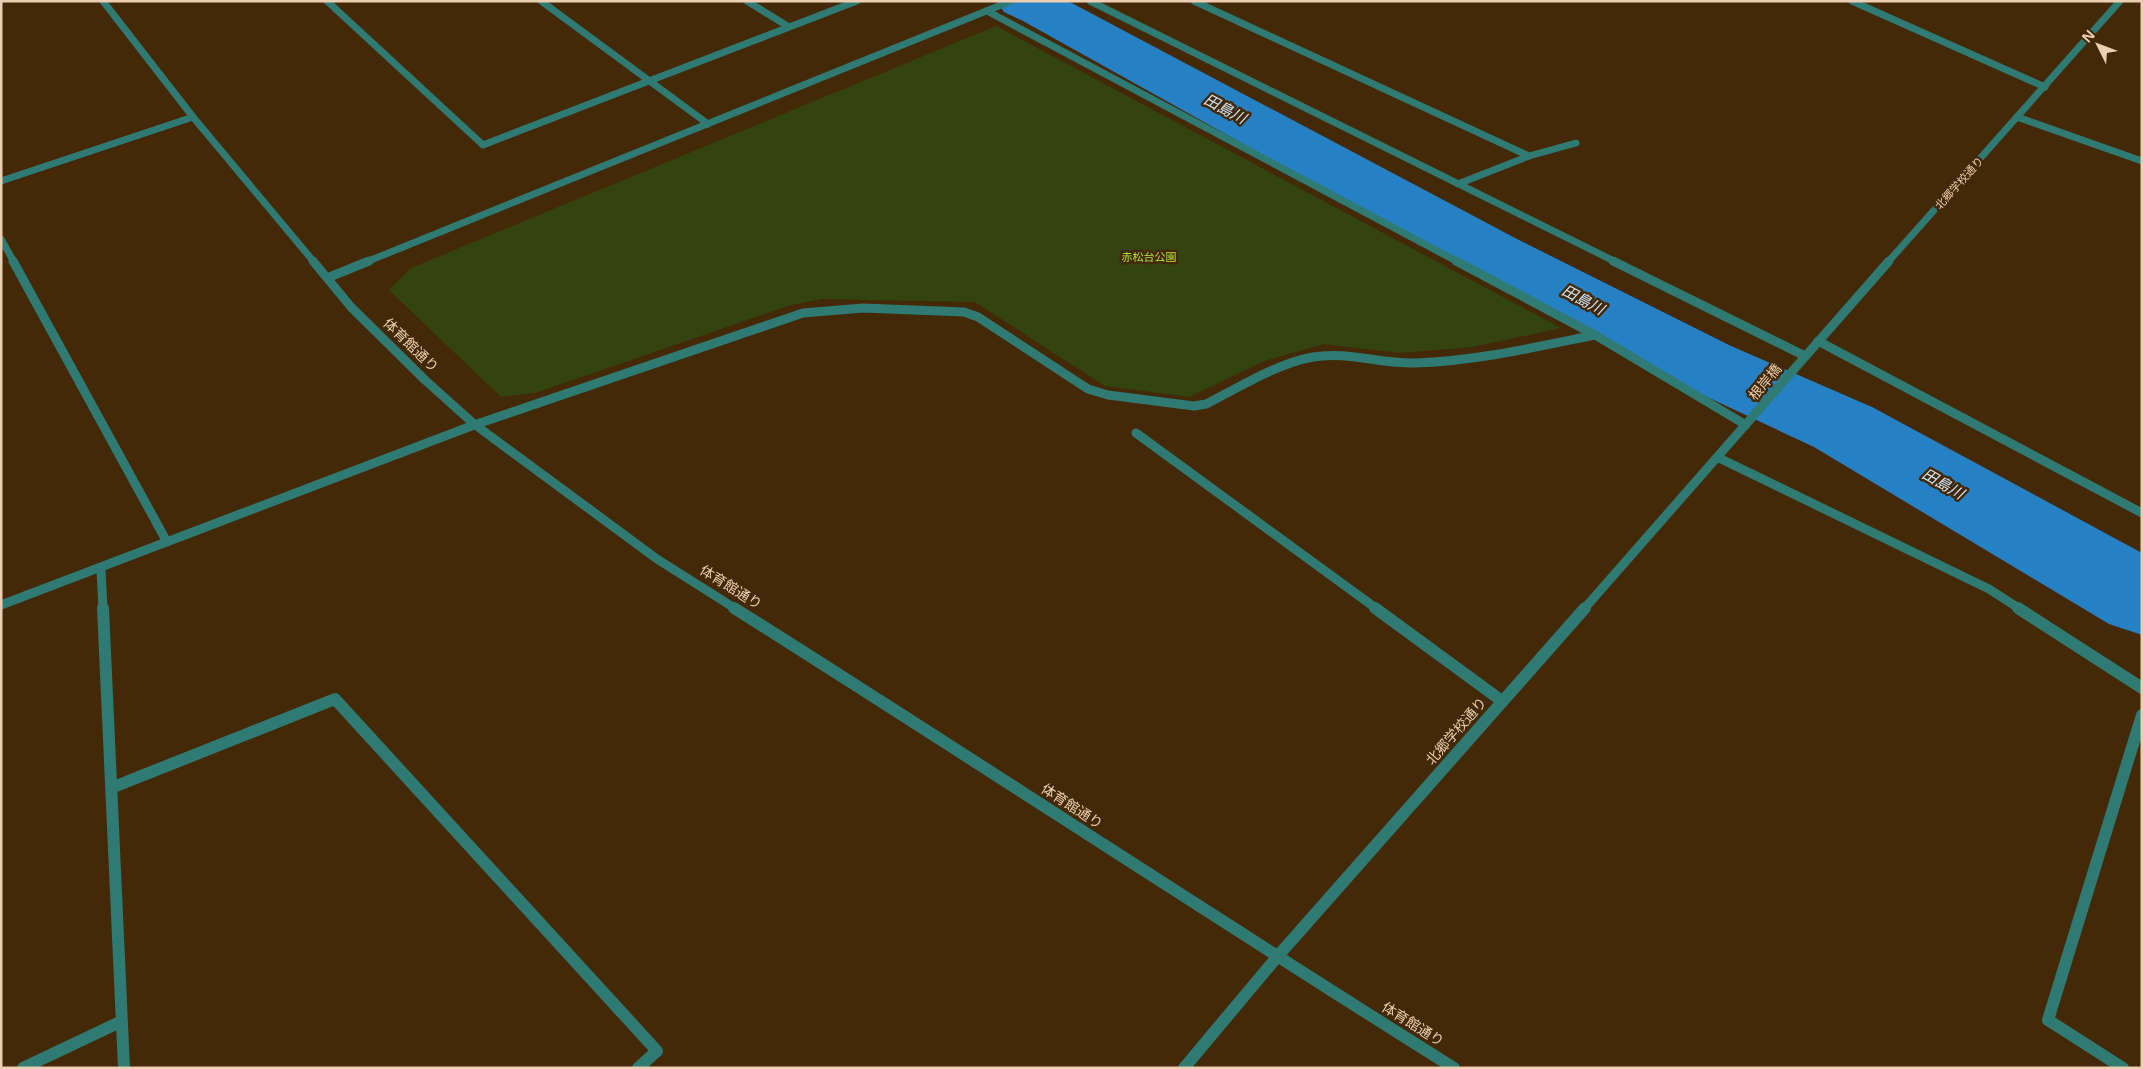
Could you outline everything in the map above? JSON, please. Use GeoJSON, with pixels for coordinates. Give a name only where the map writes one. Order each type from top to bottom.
{"type":"FeatureCollection","features":[{"type":"Feature","properties":{"kind":"street","name":"体育館通り"},"geometry":{"type":"LineString","coordinates":[[103,1],[193,117],[351,307],[385,342],[474,424],[657,559],[939,737],[1278,957],[1454,1068]]}},
{"type":"Feature","properties":{"kind":"street"},"geometry":{"type":"LineString","coordinates":[[327,1],[483,144],[858,1]]}},
{"type":"Feature","properties":{"kind":"street"},"geometry":{"type":"LineString","coordinates":[[541,1],[708,124]]}},
{"type":"Feature","properties":{"kind":"street"},"geometry":{"type":"LineString","coordinates":[[747,1],[789,27]]}},
{"type":"Feature","properties":{"kind":"street"},"geometry":{"type":"LineString","coordinates":[[327,278],[1011,1]]}},
{"type":"Feature","properties":{"kind":"street"},"geometry":{"type":"LineString","coordinates":[[1090,1],[1805,356]]}},
{"type":"Feature","properties":{"kind":"street"},"geometry":{"type":"LineString","coordinates":[[1194,1],[1529,156]]}},
{"type":"Feature","properties":{"kind":"street"},"geometry":{"type":"LineString","coordinates":[[1852,1],[2045,87]]}},
{"type":"Feature","properties":{"kind":"street","name":"北郷学校通り"},"geometry":{"type":"LineString","coordinates":[[1798,365],[2120,1]]}},
{"type":"Feature","properties":{"kind":"street"},"geometry":{"type":"LineString","coordinates":[[991,10],[1595,335],[1746,425]]}},
{"type":"Feature","properties":{"kind":"street"},"geometry":{"type":"LineString","coordinates":[[1,181],[193,117]]}},
{"type":"Feature","properties":{"kind":"street"},"geometry":{"type":"LineString","coordinates":[[2017,117],[2142,161]]}},
{"type":"Feature","properties":{"kind":"street"},"geometry":{"type":"LineString","coordinates":[[1458,184],[1529,156],[1576,143]]}},
{"type":"Feature","properties":{"kind":"street"},"geometry":{"type":"LineString","coordinates":[[1,239],[167,542]]}},
{"type":"Feature","properties":{"kind":"street"},"geometry":{"type":"LineString","coordinates":[[1,605],[101,570],[167,542],[474,424],[802,313],[833,308],[862,307],[964,312],[978,316],[1088,389],[1108,395],[1194,406],[1206,404],[1281,369],[1315,357],[1423,362],[1482,357],[1595,335]]}},
{"type":"Feature","properties":{"kind":"street"},"geometry":{"type":"LineString","coordinates":[[1818,341],[2142,513]]}},
{"type":"Feature","properties":{"kind":"street","name":"根岸橋"},"geometry":{"type":"LineString","coordinates":[[1754,416],[1798,365]]}},
{"type":"Feature","properties":{"kind":"street","name":"北郷学校通り"},"geometry":{"type":"LineString","coordinates":[[1184,1068],[1278,957],[1754,416]]}},
{"type":"Feature","properties":{"kind":"street"},"geometry":{"type":"LineString","coordinates":[[1136,433],[1502,701]]}},
{"type":"Feature","properties":{"kind":"street"},"geometry":{"type":"LineString","coordinates":[[1717,458],[1989,590],[2142,688]]}},
{"type":"Feature","properties":{"kind":"street"},"geometry":{"type":"LineString","coordinates":[[101,570],[124,1068]]}},
{"type":"Feature","properties":{"kind":"street"},"geometry":{"type":"LineString","coordinates":[[111,788],[335,699],[657,1051],[638,1068]]}},
{"type":"Feature","properties":{"kind":"street"},"geometry":{"type":"LineString","coordinates":[[2123,1068],[2048,1020],[2142,715]]}},
{"type":"Feature","properties":{"kind":"street"},"geometry":{"type":"LineString","coordinates":[[23,1068],[122,1021]]}},
{"type":"Feature","properties":{"kind":"green space","name":"赤松台公園"},"geometry":{"type":"Polygon","coordinates":[[[996,26],[1561,328],[1472,347],[1400,353],[1324,344],[1264,361],[1189,397],[1105,386],[975,302],[822,299],[791,305],[535,393],[501,397],[389,290],[411,268],[996,26]]]}},
{"type":"Feature","properties":{"kind":"waterway","name":"田島川"},"geometry":{"type":"LineString","coordinates":[[1023,1],[1042,9],[1492,254],[1703,364],[1843,427],[2142,598]]}}]}
